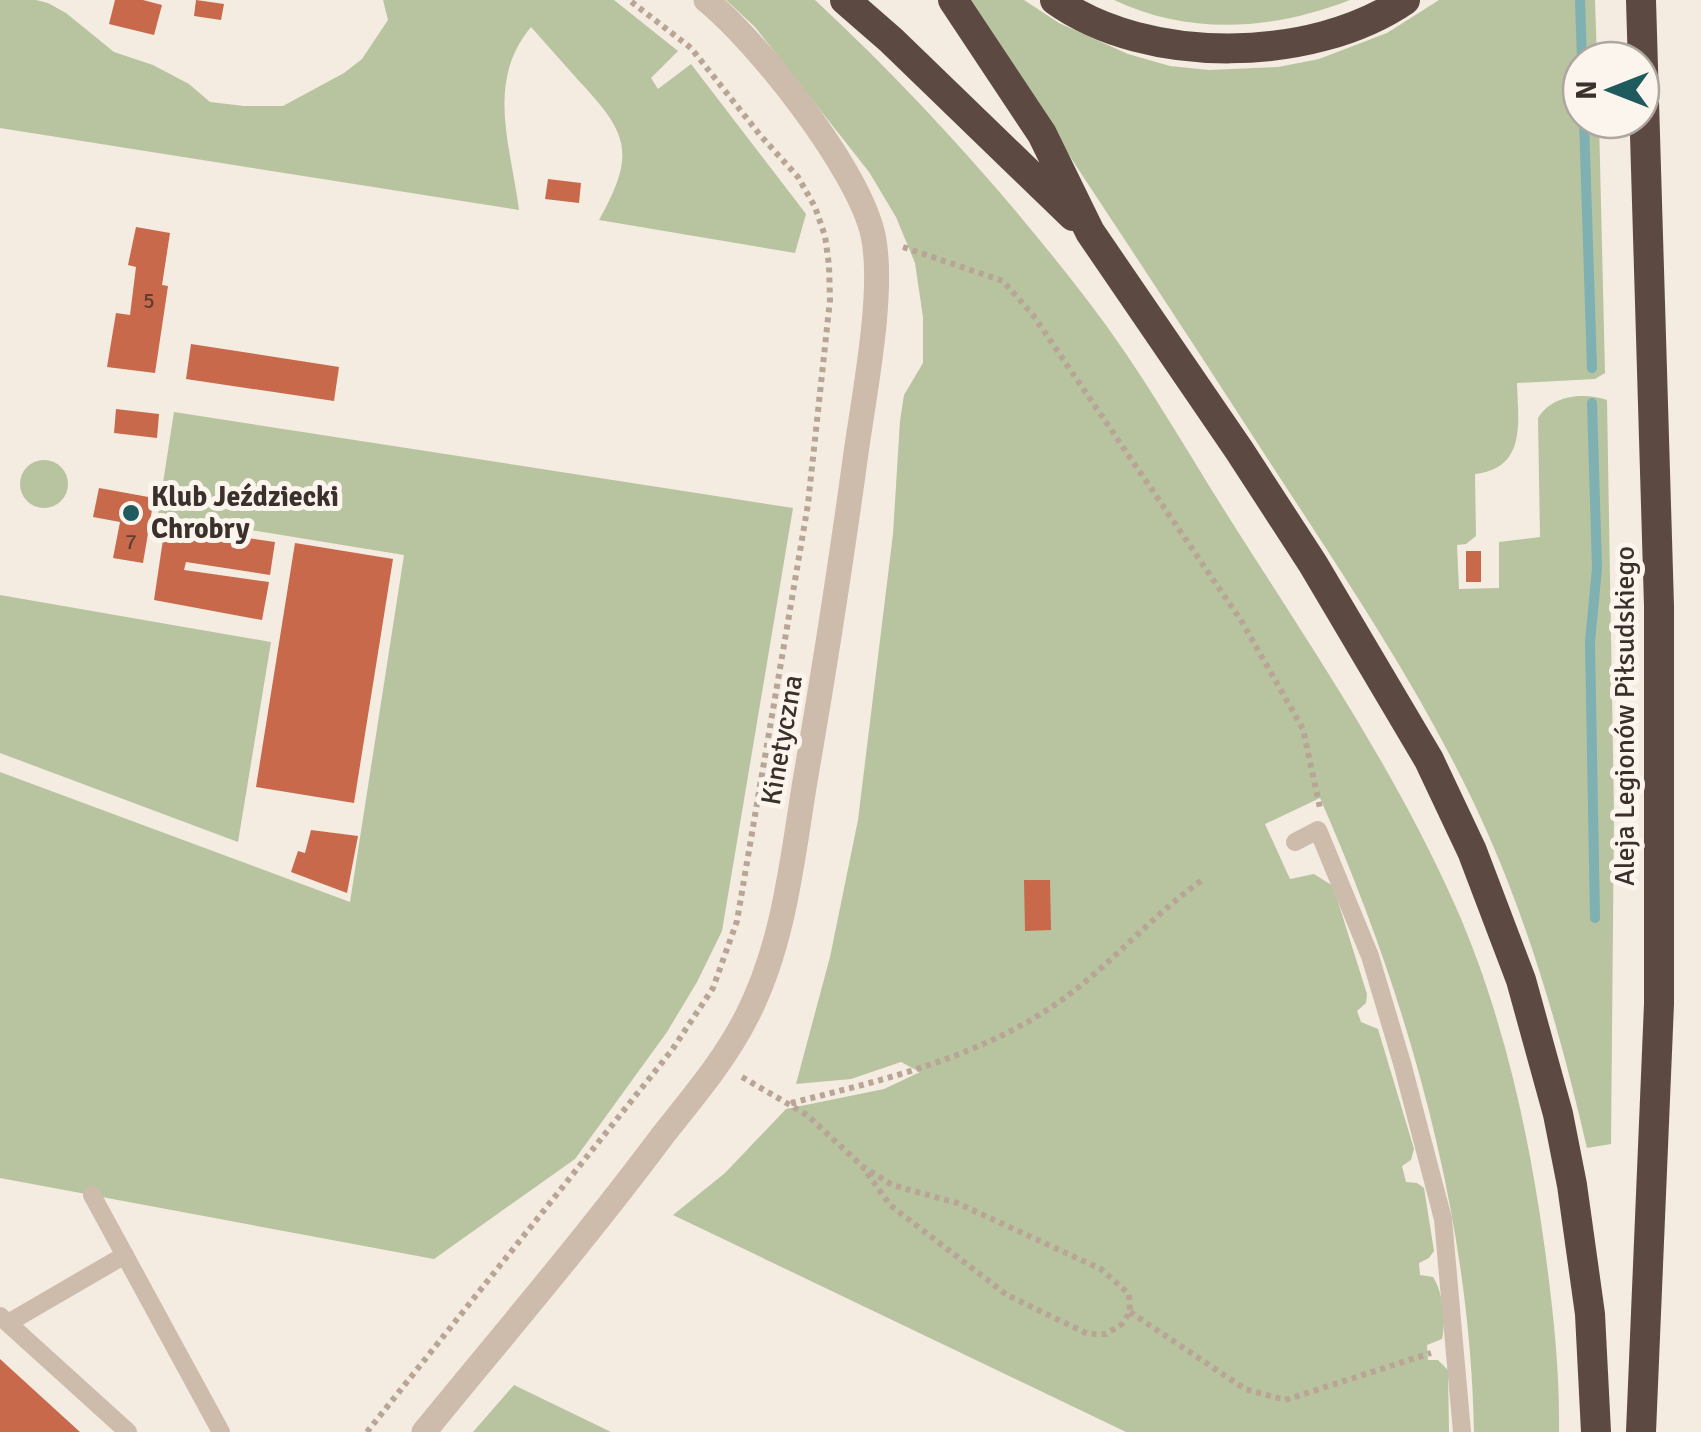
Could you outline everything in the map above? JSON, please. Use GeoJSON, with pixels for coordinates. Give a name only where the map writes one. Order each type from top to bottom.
{"type":"FeatureCollection","features":[{"type":"Feature","properties":{"kind":"highway"},"geometry":{"type":"LineString","coordinates":[[844,0],[891,40],[1090,232]]}},
{"type":"Feature","properties":{"kind":"highway"},"geometry":{"type":"LineString","coordinates":[[953,0],[1042,134],[1090,232],[1323,581],[1429,760],[1491,897],[1543,1055],[1572,1185],[1590,1314],[1596,1432]]}},
{"type":"Feature","properties":{"kind":"highway"},"geometry":{"type":"LineString","coordinates":[[1055,0],[1095,21],[1140,36],[1186,47],[1236,50],[1321,37],[1359,24],[1406,0]]}},
{"type":"Feature","properties":{"kind":"highway","name":"Aleja Legionów Piłsudskiego"},"geometry":{"type":"LineString","coordinates":[[1641,0],[1659,606],[1659,1004],[1641,1432]]}},
{"type":"Feature","properties":{"kind":"street","name":"Kinetyczna"},"geometry":{"type":"LineString","coordinates":[[424,1432],[719,1065],[765,978],[788,883],[868,362],[876,268],[874,237],[849,174],[749,43],[706,0]]}},
{"type":"Feature","properties":{"kind":"lane"},"geometry":{"type":"LineString","coordinates":[[1295,842],[1318,830],[1370,956],[1412,1099],[1443,1220],[1462,1432]]}},
{"type":"Feature","properties":{"kind":"lane"},"geometry":{"type":"LineString","coordinates":[[92,1195],[221,1432]]}},
{"type":"Feature","properties":{"kind":"lane"},"geometry":{"type":"LineString","coordinates":[[125,1255],[4,1320],[128,1432]]}},
{"type":"Feature","properties":{"kind":"path"},"geometry":{"type":"LineString","coordinates":[[367,1432],[672,1050],[712,988],[737,920],[758,806],[808,504],[830,300],[825,236],[798,177],[691,48],[629,0]]}},
{"type":"Feature","properties":{"kind":"path"},"geometry":{"type":"LineString","coordinates":[[874,237],[1004,281],[1032,315],[1198,563],[1210,572],[1303,729],[1320,803],[1318,830]]}},
{"type":"Feature","properties":{"kind":"path"},"geometry":{"type":"LineString","coordinates":[[790,1103],[953,1058],[1021,1026],[1079,987],[1172,900],[1201,880]]}},
{"type":"Feature","properties":{"kind":"path"},"geometry":{"type":"LineString","coordinates":[[719,1065],[790,1103],[862,1166],[892,1185],[958,1202],[1102,1270],[1129,1294],[1130,1312],[1122,1324],[1106,1334],[1088,1334],[1007,1295],[890,1205],[862,1166]]}},
{"type":"Feature","properties":{"kind":"path"},"geometry":{"type":"LineString","coordinates":[[1130,1312],[1246,1389],[1285,1400],[1411,1357],[1457,1350]]}},
{"type":"Feature","properties":{"kind":"green space"},"geometry":{"type":"Polygon","coordinates":[[[0,0],[48,3],[114,52],[153,65],[189,84],[210,102],[283,106],[362,59],[388,20],[383,0],[614,0],[678,51],[651,78],[658,89],[691,64],[806,214],[795,253],[599,220],[619,178],[622,146],[617,131],[596,99],[531,27],[517,48],[505,92],[507,138],[519,210],[0,128],[0,0]]]}},
{"type":"Feature","properties":{"kind":"green space"},"geometry":{"type":"Polygon","coordinates":[[[726,0],[815,0],[888,71],[992,183],[1127,355],[1379,758],[1455,905],[1487,988],[1512,1074],[1545,1250],[1559,1432],[1474,1432],[1470,1350],[1460,1269],[1428,1108],[1380,950],[1320,798],[1265,824],[1290,879],[1314,874],[1333,886],[1367,994],[1366,1003],[1357,1011],[1361,1022],[1378,1029],[1414,1149],[1411,1160],[1402,1166],[1406,1182],[1424,1188],[1434,1251],[1419,1263],[1420,1275],[1433,1277],[1444,1315],[1442,1339],[1427,1345],[1428,1360],[1438,1360],[1448,1370],[1449,1432],[1126,1432],[673,1215],[725,1173],[786,1109],[884,1089],[920,1072],[901,1062],[851,1079],[796,1084],[830,957],[858,820],[893,534],[900,421],[904,395],[923,363],[923,317],[915,263],[896,217],[869,172],[755,27],[726,0]]]}},
{"type":"Feature","properties":{"kind":"green space"},"geometry":{"type":"Polygon","coordinates":[[[966,0],[1024,0],[1059,23],[1128,54],[1170,66],[1209,70],[1278,67],[1319,59],[1387,33],[1439,0],[1595,0],[1596,40],[1561,40],[1561,140],[1599,140],[1605,373],[1595,379],[1517,383],[1516,441],[1504,463],[1475,474],[1476,536],[1457,545],[1459,589],[1499,588],[1499,542],[1540,537],[1538,418],[1551,404],[1569,397],[1607,400],[1614,813],[1611,1144],[1587,1148],[1565,1058],[1524,925],[1490,839],[1449,753],[1375,626],[966,0]]]}},
{"type":"Feature","properties":{"kind":"green space"},"geometry":{"type":"Polygon","coordinates":[[[1114,0],[1350,0],[1291,18],[1232,25],[1172,19],[1114,0]]]}},
{"type":"Feature","properties":{"kind":"green space"},"geometry":{"type":"Polygon","coordinates":[[[174,412],[793,508],[722,931],[667,1032],[575,1159],[434,1259],[0,1178],[0,772],[350,902],[404,555],[158,515],[174,412]]]}},
{"type":"Feature","properties":{"kind":"green space"},"geometry":{"type":"Polygon","coordinates":[[[44,460],[61,467],[68,484],[61,501],[44,508],[27,501],[20,484],[27,467],[44,460]]]}},
{"type":"Feature","properties":{"kind":"green space"},"geometry":{"type":"Polygon","coordinates":[[[0,595],[271,642],[238,842],[0,753],[0,595]]]}},
{"type":"Feature","properties":{"kind":"green space"},"geometry":{"type":"Polygon","coordinates":[[[514,1385],[611,1432],[473,1432],[514,1385]]]}},
{"type":"Feature","properties":{"kind":"building"},"geometry":{"type":"Polygon","coordinates":[[[115,0],[162,5],[154,35],[109,24],[115,0]]]}},
{"type":"Feature","properties":{"kind":"building"},"geometry":{"type":"Polygon","coordinates":[[[196,0],[224,4],[221,20],[194,16],[196,0]]]}},
{"type":"Feature","properties":{"kind":"building"},"geometry":{"type":"Polygon","coordinates":[[[548,179],[581,183],[579,203],[545,199],[548,179]]]}},
{"type":"Feature","properties":{"kind":"building"},"geometry":{"type":"Polygon","coordinates":[[[136,227],[170,233],[162,285],[168,286],[155,373],[107,367],[116,313],[130,315],[136,267],[128,265],[136,227]]]}},
{"type":"Feature","properties":{"kind":"building"},"geometry":{"type":"Polygon","coordinates":[[[191,344],[339,367],[334,401],[186,379],[191,344]]]}},
{"type":"Feature","properties":{"kind":"building"},"geometry":{"type":"Polygon","coordinates":[[[116,409],[159,414],[157,438],[114,433],[116,409]]]}},
{"type":"Feature","properties":{"kind":"building"},"geometry":{"type":"Polygon","coordinates":[[[99,488],[154,498],[143,563],[113,558],[120,522],[93,517],[99,488]]]}},
{"type":"Feature","properties":{"kind":"building"},"geometry":{"type":"Polygon","coordinates":[[[165,526],[275,542],[270,575],[186,562],[184,570],[269,582],[262,620],[154,600],[165,526]]]}},
{"type":"Feature","properties":{"kind":"building"},"geometry":{"type":"Polygon","coordinates":[[[295,543],[393,559],[354,803],[256,787],[295,543]]]}},
{"type":"Feature","properties":{"kind":"building"},"geometry":{"type":"Polygon","coordinates":[[[1466,551],[1481,551],[1481,582],[1466,582],[1466,551]]]}},
{"type":"Feature","properties":{"kind":"building"},"geometry":{"type":"Polygon","coordinates":[[[311,830],[358,836],[347,893],[291,872],[298,851],[305,853],[311,830]]]}},
{"type":"Feature","properties":{"kind":"building"},"geometry":{"type":"Polygon","coordinates":[[[1024,880],[1050,880],[1051,930],[1025,931],[1024,880]]]}},
{"type":"Feature","properties":{"kind":"building"},"geometry":{"type":"Polygon","coordinates":[[[0,1359],[80,1432],[0,1432],[0,1359]]]}},
{"type":"Feature","properties":{"kind":"waterway"},"geometry":{"type":"LineString","coordinates":[[1580,0],[1581,40]]}},
{"type":"Feature","properties":{"kind":"waterway"},"geometry":{"type":"LineString","coordinates":[[1585,140],[1592,368]]}},
{"type":"Feature","properties":{"kind":"waterway"},"geometry":{"type":"LineString","coordinates":[[1592,403],[1597,568],[1590,642],[1595,918]]}},
{"type":"Feature","properties":{"kind":"place","name":"Klub Jeździecki Chrobry"},"geometry":{"type":"Point","coordinates":[131,513]}}]}
